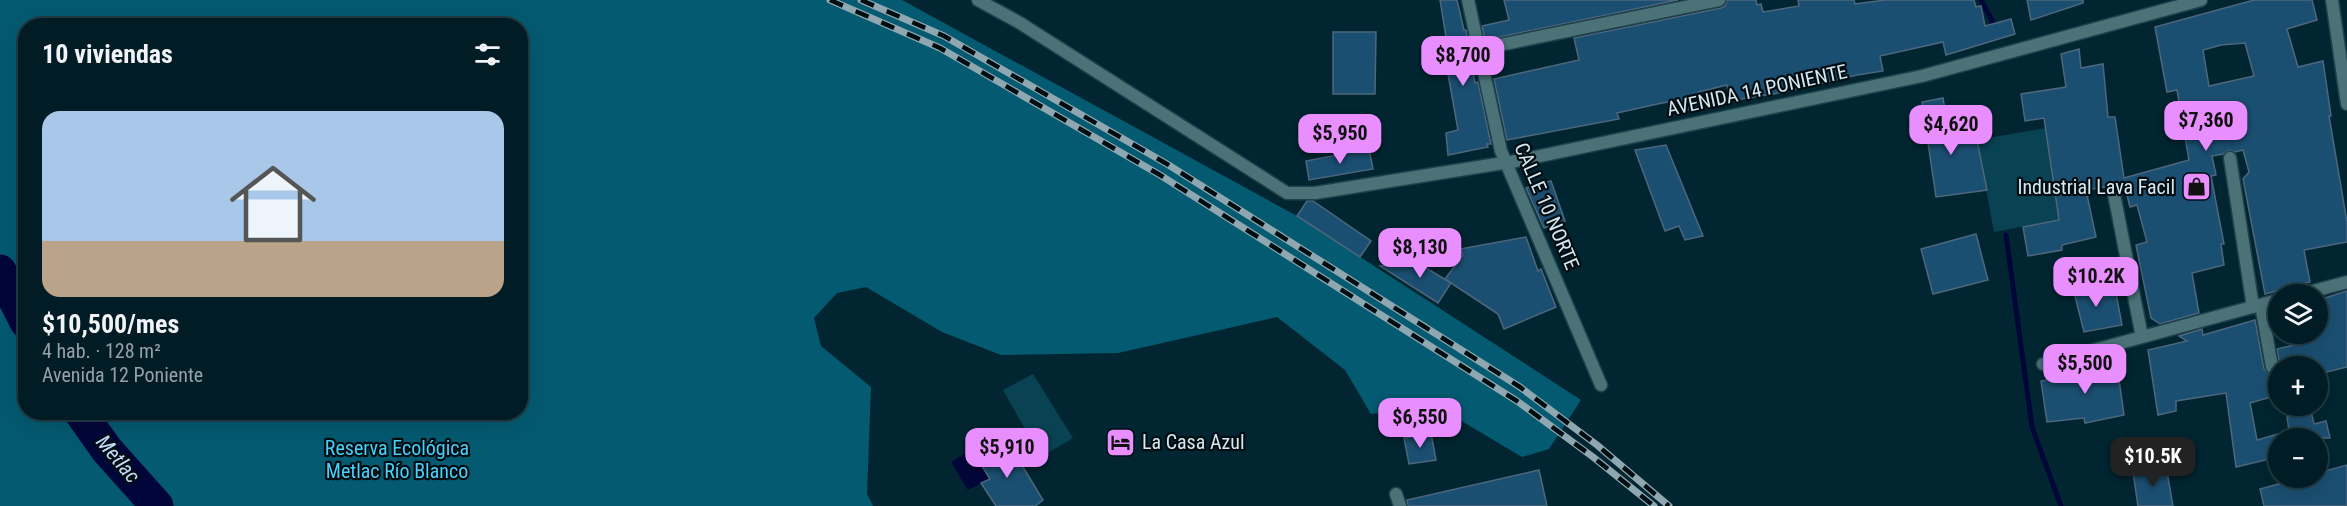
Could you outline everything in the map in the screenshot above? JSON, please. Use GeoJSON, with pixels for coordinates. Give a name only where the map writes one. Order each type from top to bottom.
{"type":"FeatureCollection","features":[{"type":"Feature","properties":{"kind":"street","name":"AVENIDA 14 PONIENTE"},"geometry":{"type":"LineString","coordinates":[[978,0],[1020,23],[1287,193],[1315,193],[1507,162],[1922,76],[2201,0]]}},
{"type":"Feature","properties":{"kind":"street"},"geometry":{"type":"LineString","coordinates":[[1480,49],[1719,0]]}},
{"type":"Feature","properties":{"kind":"street"},"geometry":{"type":"LineString","coordinates":[[2332,0],[2347,104]]}},
{"type":"Feature","properties":{"kind":"street","name":"CALLE 10 NORTE"},"geometry":{"type":"LineString","coordinates":[[1472,1],[1501,151],[1600,385]]}},
{"type":"Feature","properties":{"kind":"street"},"geometry":{"type":"LineString","coordinates":[[2230,158],[2257,306],[2269,356]]}},
{"type":"Feature","properties":{"kind":"street"},"geometry":{"type":"LineString","coordinates":[[2113,189],[2142,337]]}},
{"type":"Feature","properties":{"kind":"street"},"geometry":{"type":"LineString","coordinates":[[2328,287],[2347,282]]}},
{"type":"Feature","properties":{"kind":"street"},"geometry":{"type":"LineString","coordinates":[[2043,364],[2268,303]]}},
{"type":"Feature","properties":{"kind":"shaded area"},"geometry":{"type":"Polygon","coordinates":[[[2046,128],[2059,220],[1994,232],[1977,140],[2046,128]]]}},
{"type":"Feature","properties":{"kind":"shaded area"},"geometry":{"type":"Polygon","coordinates":[[[1033,374],[1073,438],[1041,457],[1003,390],[1033,374]]]}},
{"type":"Feature","properties":{"kind":"shaded area"},"geometry":{"type":"Polygon","coordinates":[[[972,449],[990,479],[968,490],[951,462],[972,449]]]}},
{"type":"Feature","properties":{"kind":"green space","name":"Reserva Ecológica Metlac Río Blanco"},"geometry":{"type":"Polygon","coordinates":[[[0,0],[902,0],[1297,216],[1581,400],[1549,449],[1522,457],[1438,407],[1371,414],[1345,370],[1277,317],[1118,353],[1001,355],[942,332],[866,287],[837,293],[814,318],[821,346],[871,387],[867,494],[873,506],[0,506],[0,0]]]}},
{"type":"Feature","properties":{"kind":"building"},"geometry":{"type":"Polygon","coordinates":[[[1440,0],[1457,0],[1464,30],[1466,30],[1475,83],[1478,82],[1491,144],[1487,144],[1488,147],[1448,155],[1446,133],[1458,130],[1446,63],[1450,62],[1440,0]]]}},
{"type":"Feature","properties":{"kind":"building"},"geometry":{"type":"Polygon","coordinates":[[[1504,0],[1678,0],[1485,40],[1482,26],[1509,20],[1504,0]]]}},
{"type":"Feature","properties":{"kind":"building"},"geometry":{"type":"Polygon","coordinates":[[[1727,0],[1756,0],[1757,5],[1761,4],[1763,12],[1799,6],[1798,0],[1854,0],[1855,4],[1885,0],[1974,0],[1976,7],[1981,6],[1985,26],[2011,19],[2015,34],[1946,55],[1943,42],[1880,56],[1883,71],[1784,92],[1730,101],[1727,85],[1698,92],[1701,108],[1685,110],[1682,100],[1662,103],[1617,113],[1619,119],[1507,140],[1494,79],[1579,60],[1574,38],[1721,8],[1725,6],[1727,0]]]}},
{"type":"Feature","properties":{"kind":"building"},"geometry":{"type":"Polygon","coordinates":[[[2027,0],[2083,0],[2083,3],[2031,20],[2027,0]]]}},
{"type":"Feature","properties":{"kind":"building"},"geometry":{"type":"Polygon","coordinates":[[[2254,0],[2312,0],[2317,20],[2287,29],[2298,67],[2323,61],[2331,116],[2329,116],[2347,222],[2347,242],[2304,250],[2310,282],[2268,284],[2268,293],[2265,294],[2243,179],[2249,172],[2243,150],[2235,152],[2229,150],[2212,156],[2216,175],[2211,176],[2224,244],[2221,244],[2224,265],[2192,273],[2199,313],[2160,324],[2151,318],[2136,245],[2147,242],[2137,205],[2130,207],[2124,183],[2119,184],[2112,181],[2105,187],[2086,190],[2096,237],[2062,245],[2062,250],[2028,256],[2023,227],[2059,220],[2044,118],[2025,121],[2021,94],[2066,87],[2061,54],[2079,49],[2081,68],[2103,64],[2108,117],[2115,117],[2124,178],[2189,160],[2177,90],[2167,92],[2155,27],[2254,0]],[[2245,43],[2221,45],[2203,50],[2209,86],[2254,76],[2245,43]]]}},
{"type":"Feature","properties":{"kind":"building"},"geometry":{"type":"Polygon","coordinates":[[[1333,32],[1376,32],[1375,94],[1333,94],[1333,32]]]}},
{"type":"Feature","properties":{"kind":"building"},"geometry":{"type":"Polygon","coordinates":[[[1943,98],[1951,145],[1977,140],[1987,190],[1936,197],[1922,102],[1943,98]]]}},
{"type":"Feature","properties":{"kind":"building"},"geometry":{"type":"Polygon","coordinates":[[[1666,145],[1703,236],[1685,240],[1679,226],[1665,231],[1635,150],[1666,145]]]}},
{"type":"Feature","properties":{"kind":"building"},"geometry":{"type":"Polygon","coordinates":[[[1369,149],[1373,169],[1309,180],[1306,161],[1369,149]]]}},
{"type":"Feature","properties":{"kind":"building"},"geometry":{"type":"Polygon","coordinates":[[[1551,181],[1565,221],[1544,228],[1526,188],[1551,181]]]}},
{"type":"Feature","properties":{"kind":"building"},"geometry":{"type":"Polygon","coordinates":[[[1307,201],[1313,201],[1371,241],[1360,257],[1297,216],[1307,201]]]}},
{"type":"Feature","properties":{"kind":"building"},"geometry":{"type":"Polygon","coordinates":[[[1976,234],[1988,280],[1933,294],[1921,249],[1976,234]]]}},
{"type":"Feature","properties":{"kind":"building"},"geometry":{"type":"Polygon","coordinates":[[[1526,237],[1538,271],[1541,269],[1556,307],[1504,329],[1498,314],[1445,279],[1463,255],[1460,249],[1526,237]]]}},
{"type":"Feature","properties":{"kind":"building"},"geometry":{"type":"Polygon","coordinates":[[[1413,260],[1451,283],[1438,303],[1380,266],[1413,260]]]}},
{"type":"Feature","properties":{"kind":"building"},"geometry":{"type":"Polygon","coordinates":[[[2093,280],[2096,298],[2116,293],[2122,325],[2084,332],[2072,284],[2093,280]]]}},
{"type":"Feature","properties":{"kind":"building"},"geometry":{"type":"Polygon","coordinates":[[[2347,291],[2347,367],[2328,372],[2328,356],[2278,356],[2277,349],[2298,344],[2328,344],[2328,297],[2347,291]]]}},
{"type":"Feature","properties":{"kind":"building"},"geometry":{"type":"Polygon","coordinates":[[[2255,320],[2264,369],[2268,373],[2268,398],[2250,403],[2257,440],[2268,437],[2268,459],[2236,467],[2226,393],[2176,401],[2176,411],[2158,415],[2148,350],[2187,341],[2179,336],[2202,329],[2203,335],[2255,320]]]}},
{"type":"Feature","properties":{"kind":"building"},"geometry":{"type":"Polygon","coordinates":[[[2116,358],[2124,415],[2085,423],[2084,418],[2047,422],[2041,381],[2078,373],[2077,371],[2116,358]]]}},
{"type":"Feature","properties":{"kind":"building"},"geometry":{"type":"Polygon","coordinates":[[[2312,416],[2314,424],[2326,421],[2328,428],[2289,428],[2287,417],[2312,416]]]}},
{"type":"Feature","properties":{"kind":"building"},"geometry":{"type":"Polygon","coordinates":[[[1431,433],[1436,460],[1409,464],[1404,438],[1431,433]]]}},
{"type":"Feature","properties":{"kind":"building"},"geometry":{"type":"Polygon","coordinates":[[[994,441],[1008,462],[1017,457],[1043,500],[1035,506],[996,506],[981,483],[990,479],[974,453],[994,441]]]}},
{"type":"Feature","properties":{"kind":"building"},"geometry":{"type":"Polygon","coordinates":[[[2347,465],[2347,506],[2264,506],[2260,489],[2268,487],[2328,488],[2328,470],[2347,465]]]}},
{"type":"Feature","properties":{"kind":"building"},"geometry":{"type":"Polygon","coordinates":[[[2166,466],[2173,506],[2138,506],[2133,472],[2166,466]]]}},
{"type":"Feature","properties":{"kind":"building"},"geometry":{"type":"Polygon","coordinates":[[[1539,470],[1547,506],[1408,506],[1407,500],[1539,470]]]}},
{"type":"Feature","properties":{"kind":"waterway"},"geometry":{"type":"LineString","coordinates":[[1981,0],[1996,28]]}},
{"type":"Feature","properties":{"kind":"waterway"},"geometry":{"type":"LineString","coordinates":[[2006,235],[2032,427],[2061,506]]}},
{"type":"Feature","properties":{"kind":"waterway","name":"Metlac"},"geometry":{"type":"LineString","coordinates":[[0,271],[18,306]]}},
{"type":"Feature","properties":{"kind":"waterway","name":"Metlac"},"geometry":{"type":"LineString","coordinates":[[86,420],[107,450],[157,506]]}},
{"type":"Feature","properties":{"kind":"railway"},"geometry":{"type":"LineString","coordinates":[[830,0],[940,48],[1160,175],[1517,401],[1654,506]]}},
{"type":"Feature","properties":{"kind":"railway"},"geometry":{"type":"LineString","coordinates":[[861,0],[944,36],[1167,164],[1520,387],[1597,445],[1669,506]]}},
{"type":"Feature","properties":{"kind":"place","name":"Industrial Lava Facil"},"geometry":{"type":"Point","coordinates":[2196,187]}},
{"type":"Feature","properties":{"kind":"place","name":"La Casa Azul"},"geometry":{"type":"Point","coordinates":[1121,442]}}]}
